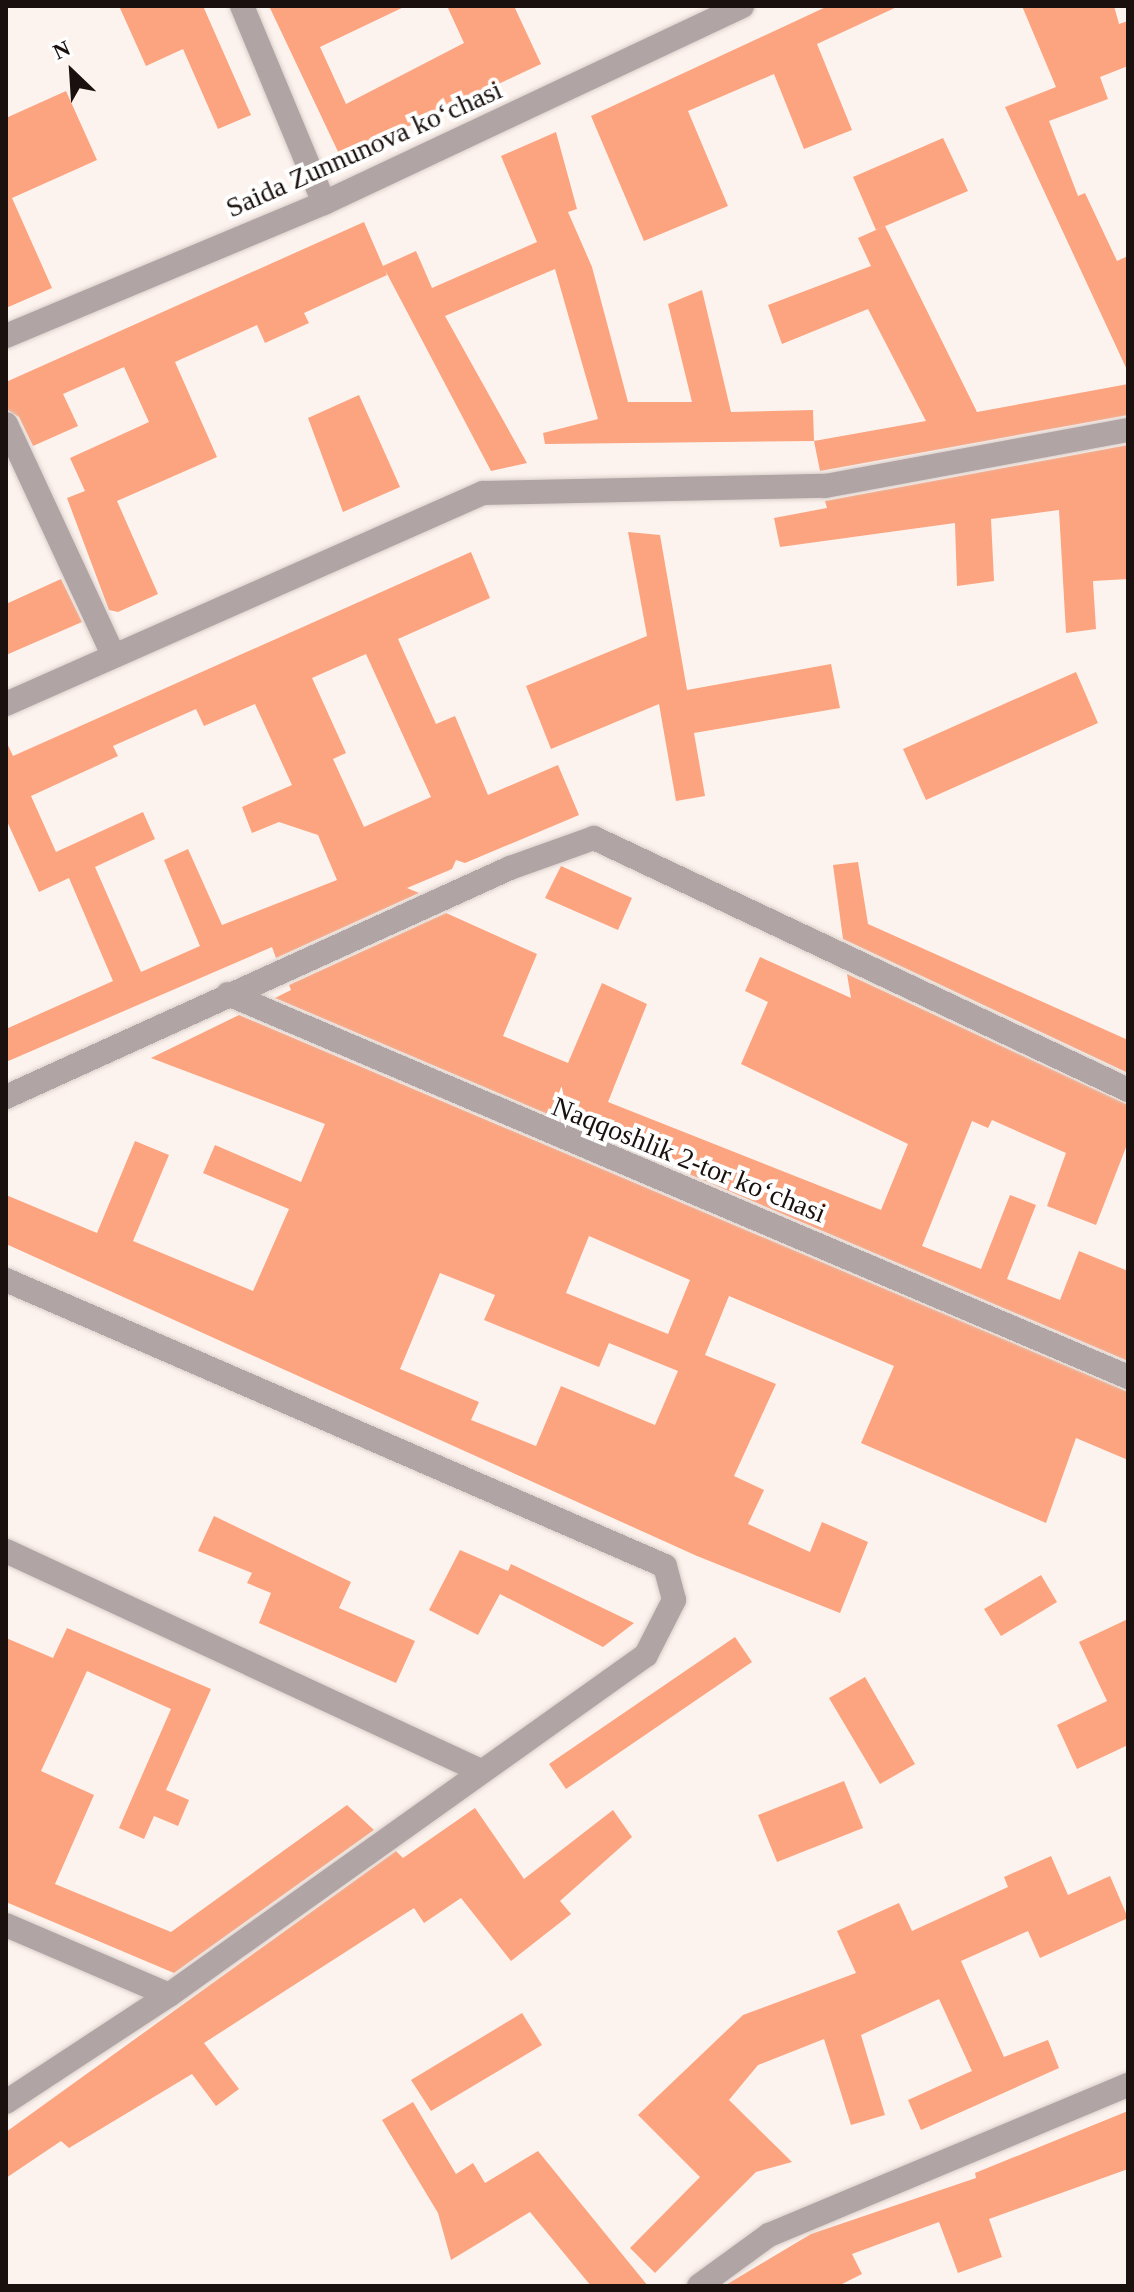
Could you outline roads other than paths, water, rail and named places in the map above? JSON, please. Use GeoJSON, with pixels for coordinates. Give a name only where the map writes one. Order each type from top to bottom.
{"type":"FeatureCollection","features":[{"type":"Feature","properties":{"kind":"street"},"geometry":{"type":"LineString","coordinates":[[242,6],[324,203]]}},
{"type":"Feature","properties":{"kind":"street","name":"Saida Zunnunova koʻchasi"},"geometry":{"type":"LineString","coordinates":[[6,336],[324,203],[742,6]]}},
{"type":"Feature","properties":{"kind":"street"},"geometry":{"type":"LineString","coordinates":[[6,424],[113,654]]}},
{"type":"Feature","properties":{"kind":"street"},"geometry":{"type":"LineString","coordinates":[[6,704],[113,654],[483,493],[825,486],[1128,430]]}},
{"type":"Feature","properties":{"kind":"street"},"geometry":{"type":"LineString","coordinates":[[6,1097],[510,868],[594,838],[1128,1090]]}},
{"type":"Feature","properties":{"kind":"street","name":"Naqqoshlik 2-tor koʻchasi"},"geometry":{"type":"LineString","coordinates":[[228,994],[1128,1377]]}},
{"type":"Feature","properties":{"kind":"street"},"geometry":{"type":"LineString","coordinates":[[6,1280],[665,1566],[674,1600],[646,1655],[169,1995],[6,2102]]}},
{"type":"Feature","properties":{"kind":"street"},"geometry":{"type":"LineString","coordinates":[[6,1551],[481,1771]]}},
{"type":"Feature","properties":{"kind":"street"},"geometry":{"type":"LineString","coordinates":[[6,1925],[169,1995]]}},
{"type":"Feature","properties":{"kind":"street"},"geometry":{"type":"LineString","coordinates":[[699,2286],[769,2235],[1128,2085]]}}]}
